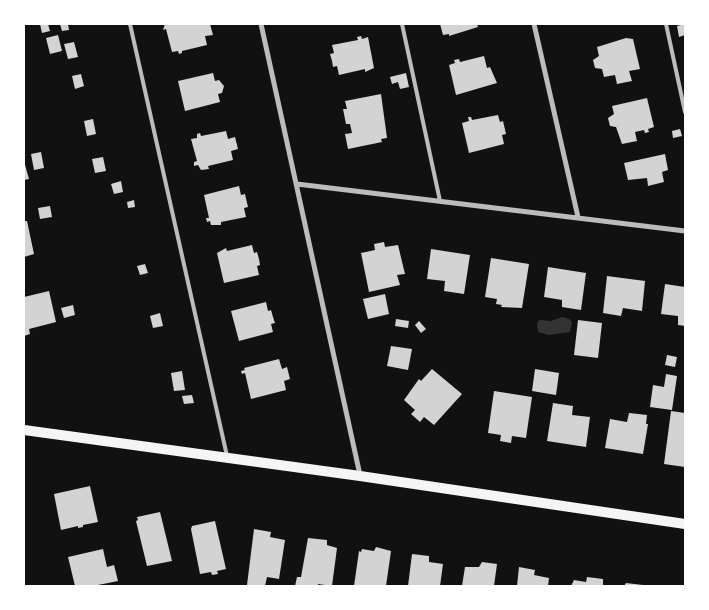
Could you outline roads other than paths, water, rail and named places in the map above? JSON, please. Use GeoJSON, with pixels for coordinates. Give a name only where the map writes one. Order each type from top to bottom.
{"type":"FeatureCollection","features":[{"type":"Feature","properties":{"kind":"main road"},"geometry":{"type":"LineString","coordinates":[[24,430],[360,476],[685,524]]}},
{"type":"Feature","properties":{"kind":"street"},"geometry":{"type":"LineString","coordinates":[[260,24],[297,184],[360,476]]}},
{"type":"Feature","properties":{"kind":"street"},"geometry":{"type":"LineString","coordinates":[[534,24],[578,216]]}},
{"type":"Feature","properties":{"kind":"street"},"geometry":{"type":"LineString","coordinates":[[297,184],[578,216],[685,231]]}},
{"type":"Feature","properties":{"kind":"lane"},"geometry":{"type":"LineString","coordinates":[[130,24],[228,458]]}},
{"type":"Feature","properties":{"kind":"lane"},"geometry":{"type":"LineString","coordinates":[[402,24],[440,201]]}},
{"type":"Feature","properties":{"kind":"lane"},"geometry":{"type":"LineString","coordinates":[[666,24],[685,112]]}}]}
